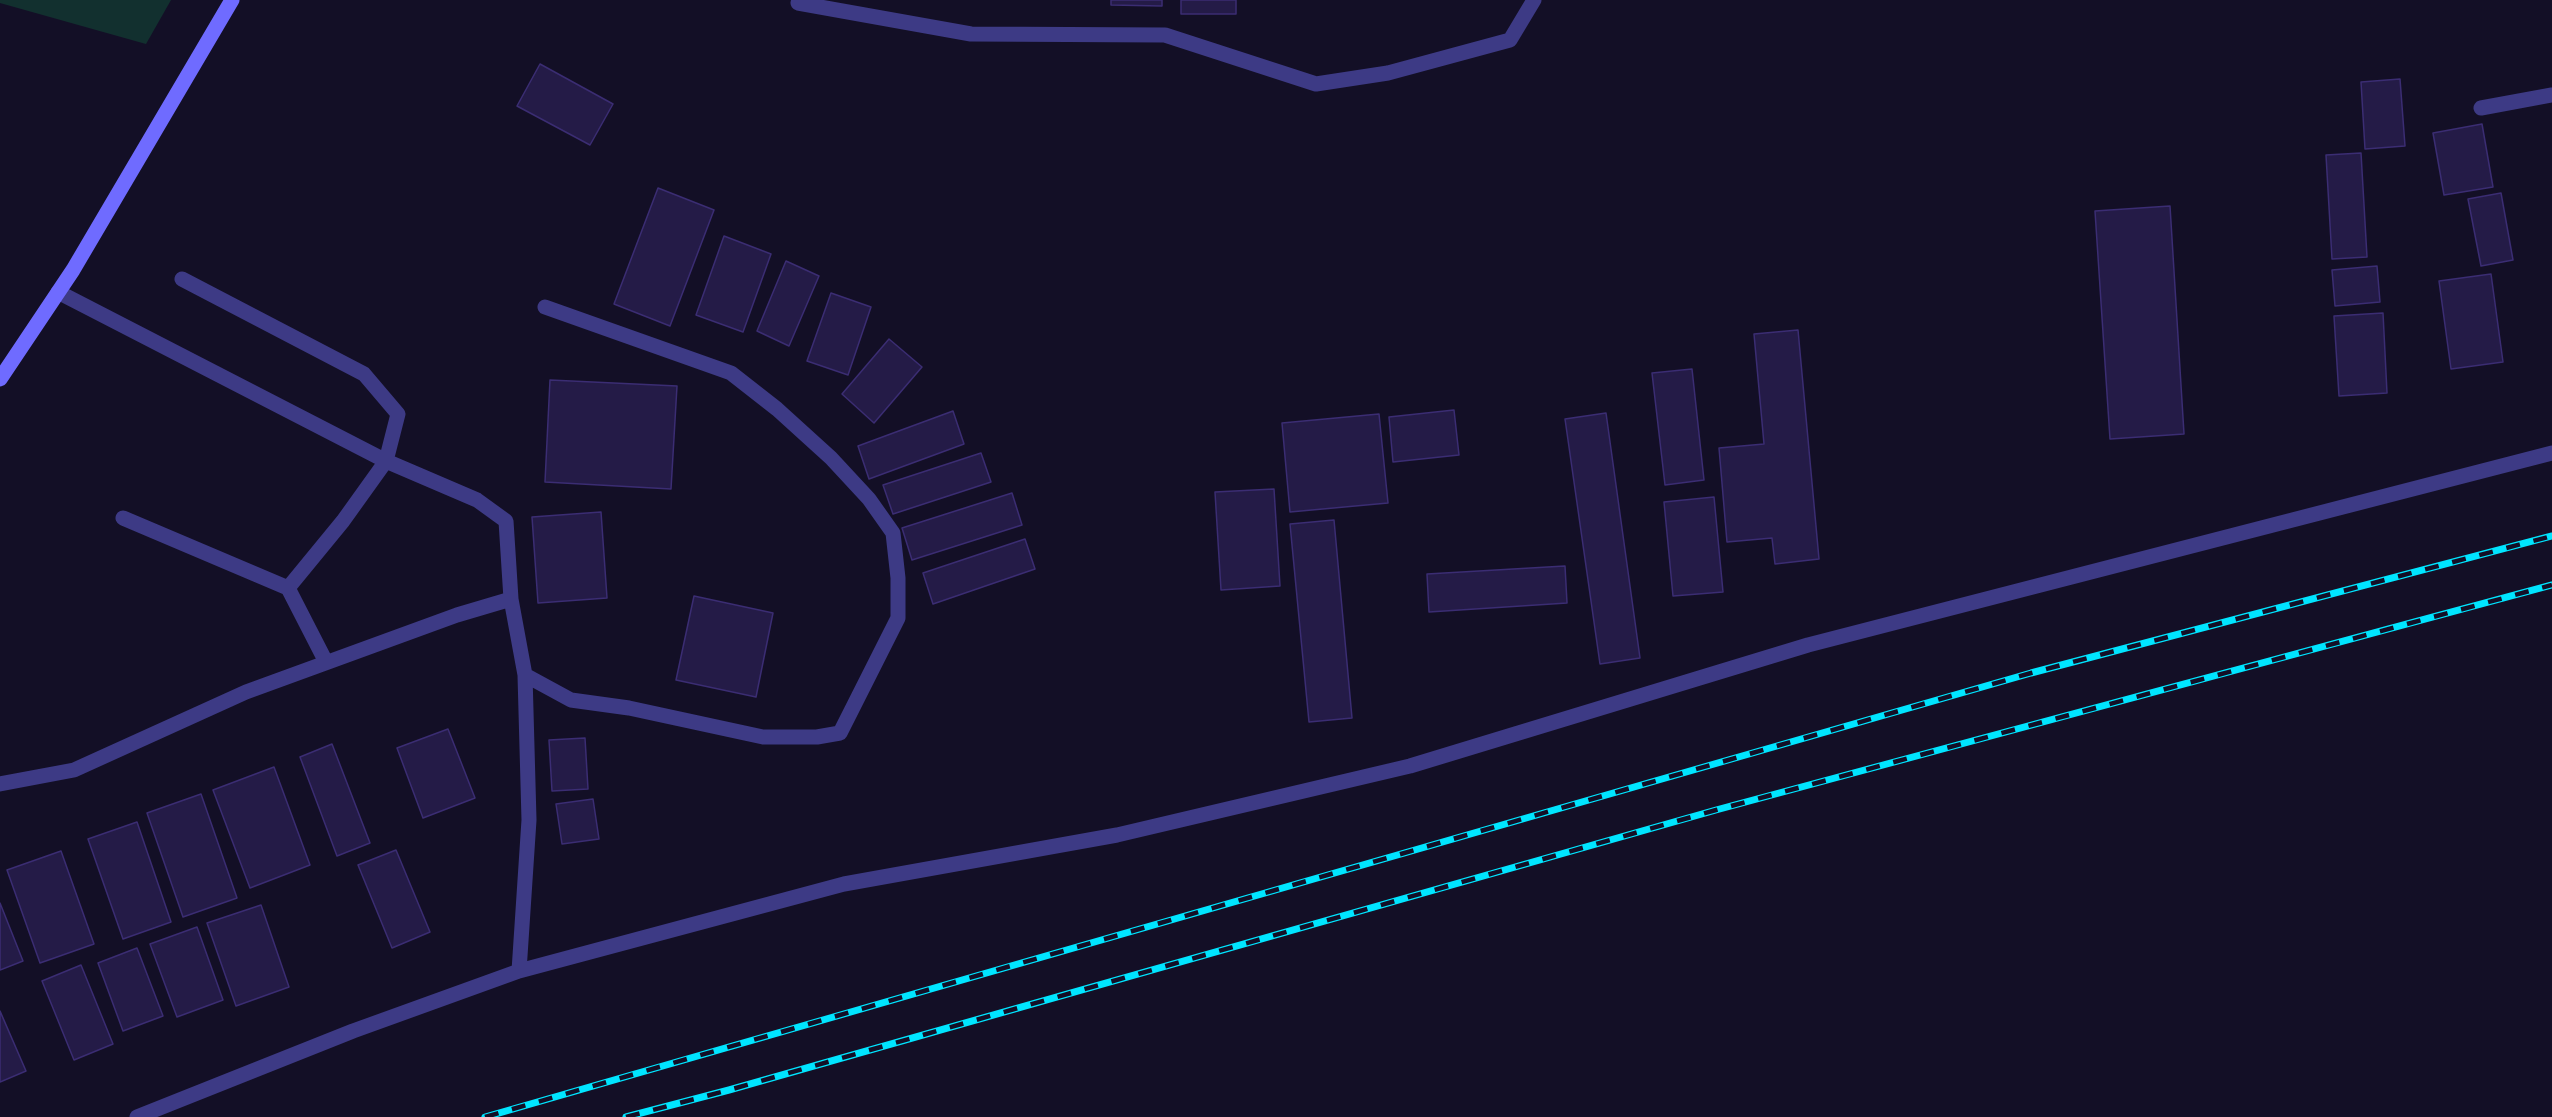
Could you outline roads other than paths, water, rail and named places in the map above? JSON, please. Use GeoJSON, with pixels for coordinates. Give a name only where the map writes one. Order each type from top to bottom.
{"type":"FeatureCollection","features":[{"type":"Feature","properties":{"kind":"street"},"geometry":{"type":"LineString","coordinates":[[0,379],[58,292],[232,0]]}},
{"type":"Feature","properties":{"kind":"street"},"geometry":{"type":"LineString","coordinates":[[797,1],[971,34],[1165,35],[1316,84],[1388,73],[1510,40],[1534,0]]}},
{"type":"Feature","properties":{"kind":"street"},"geometry":{"type":"LineString","coordinates":[[2481,108],[2552,96]]}},
{"type":"Feature","properties":{"kind":"street"},"geometry":{"type":"LineString","coordinates":[[182,279],[364,374],[398,414],[386,461],[344,521],[288,588]]}},
{"type":"Feature","properties":{"kind":"street"},"geometry":{"type":"LineString","coordinates":[[58,292],[386,461],[477,500],[506,521],[511,599],[525,675],[529,820],[519,971]]}},
{"type":"Feature","properties":{"kind":"street"},"geometry":{"type":"LineString","coordinates":[[525,675],[571,700],[629,708],[763,736],[817,737],[840,733],[898,618],[898,578],[893,533],[862,490],[777,409],[730,372],[545,307]]}},
{"type":"Feature","properties":{"kind":"street"},"geometry":{"type":"LineString","coordinates":[[137,1117],[353,1031],[519,971],[844,884],[1117,836],[1410,766],[1808,645],[2552,453]]}},
{"type":"Feature","properties":{"kind":"street"},"geometry":{"type":"LineString","coordinates":[[123,518],[288,588],[326,662]]}},
{"type":"Feature","properties":{"kind":"street"},"geometry":{"type":"LineString","coordinates":[[0,784],[74,770],[246,692],[457,615],[511,599]]}},
{"type":"Feature","properties":{"kind":"railway"},"geometry":{"type":"LineString","coordinates":[[485,1117],[2031,673],[2552,536]]}},
{"type":"Feature","properties":{"kind":"railway"},"geometry":{"type":"LineString","coordinates":[[626,1117],[729,1090],[1716,810],[2552,585]]}}]}
